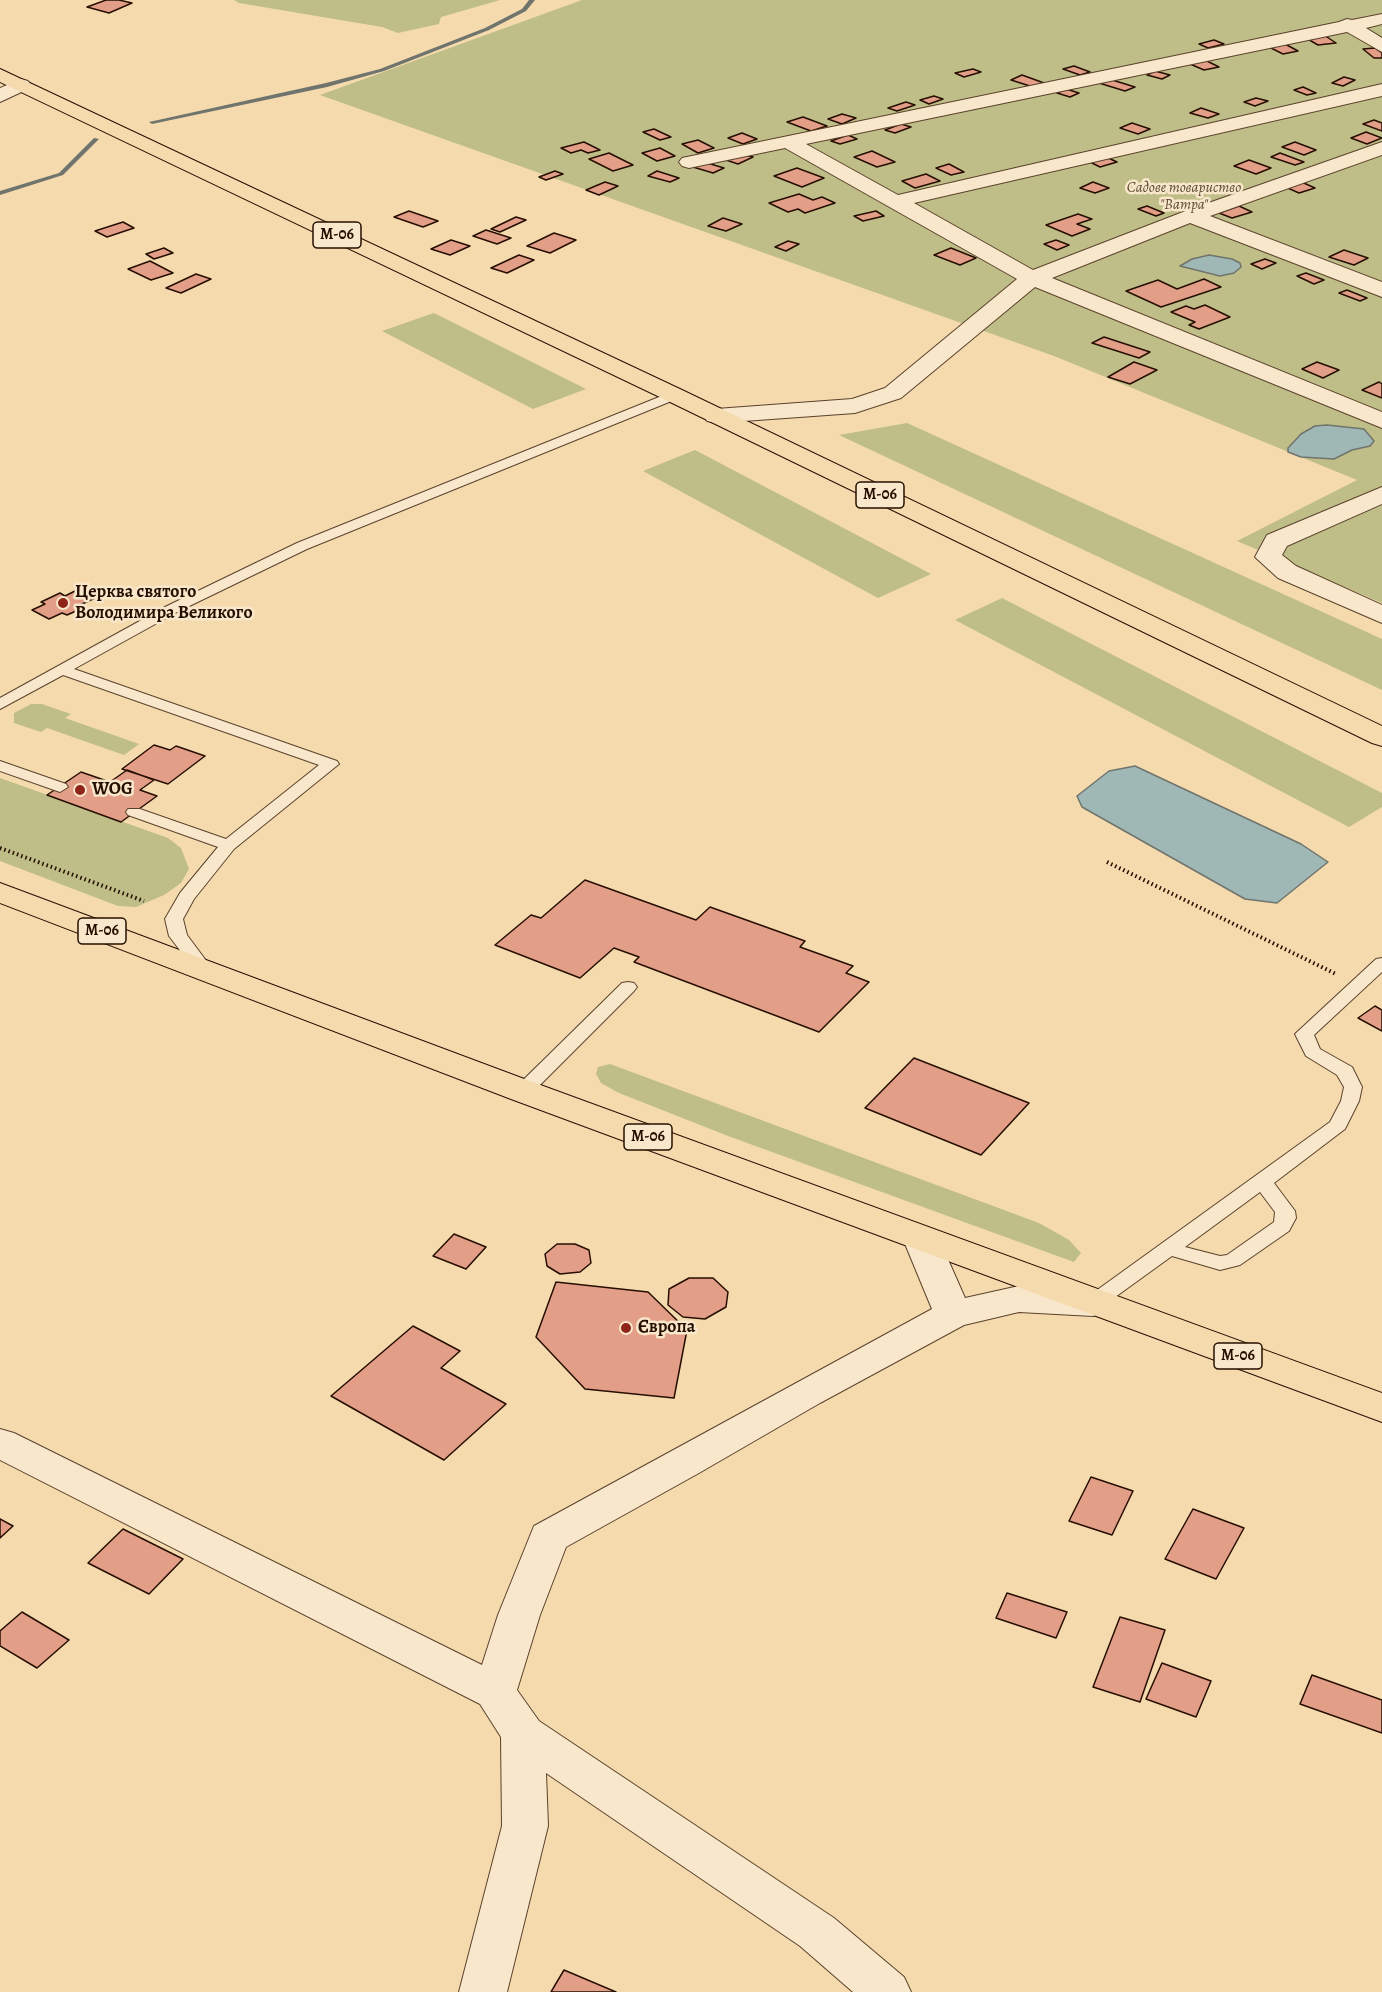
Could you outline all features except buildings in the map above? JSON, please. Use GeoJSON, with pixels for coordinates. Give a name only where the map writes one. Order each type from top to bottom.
{"type":"FeatureCollection","features":[{"type":"Feature","properties":{"kind":"highway","name":"М-06"},"geometry":{"type":"LineString","coordinates":[[0,75],[674,395],[1382,737]]}},
{"type":"Feature","properties":{"kind":"highway","name":"М-06"},"geometry":{"type":"LineString","coordinates":[[0,891],[921,1239],[1382,1408]]}},
{"type":"Feature","properties":{"kind":"street"},"geometry":{"type":"LineString","coordinates":[[689,162],[1347,24],[1382,19]]}},
{"type":"Feature","properties":{"kind":"street"},"geometry":{"type":"LineString","coordinates":[[1347,24],[1382,46]]}},
{"type":"Feature","properties":{"kind":"street"},"geometry":{"type":"LineString","coordinates":[[0,96],[21,85]]}},
{"type":"Feature","properties":{"kind":"street"},"geometry":{"type":"LineString","coordinates":[[897,201],[1382,90]]}},
{"type":"Feature","properties":{"kind":"street"},"geometry":{"type":"LineString","coordinates":[[788,142],[1032,278],[1382,421]]}},
{"type":"Feature","properties":{"kind":"street"},"geometry":{"type":"LineString","coordinates":[[716,416],[855,406],[893,393],[1032,278],[1190,216],[1382,148]]}},
{"type":"Feature","properties":{"kind":"street"},"geometry":{"type":"LineString","coordinates":[[1190,216],[1382,290]]}},
{"type":"Feature","properties":{"kind":"street"},"geometry":{"type":"LineString","coordinates":[[1353,278],[1382,267]]}},
{"type":"Feature","properties":{"kind":"street"},"geometry":{"type":"LineString","coordinates":[[1382,495],[1276,541],[1268,556],[1287,572],[1382,615]]}},
{"type":"Feature","properties":{"kind":"street"},"geometry":{"type":"LineString","coordinates":[[921,1239],[953,1314]]}},
{"type":"Feature","properties":{"kind":"street"},"geometry":{"type":"LineString","coordinates":[[495,1692],[519,1615],[549,1537],[685,1463],[806,1393],[953,1314],[1019,1299],[1093,1303]]}},
{"type":"Feature","properties":{"kind":"street"},"geometry":{"type":"LineString","coordinates":[[0,1443],[495,1692],[523,1734],[817,1932],[887,1992]]}},
{"type":"Feature","properties":{"kind":"street"},"geometry":{"type":"LineString","coordinates":[[483,1992],[525,1826],[523,1734]]}},
{"type":"Feature","properties":{"kind":"lane"},"geometry":{"type":"LineString","coordinates":[[0,704],[172,609],[302,546],[674,395]]}},
{"type":"Feature","properties":{"kind":"lane"},"geometry":{"type":"LineString","coordinates":[[62,670],[331,764],[228,845],[186,897],[174,919],[178,936],[204,970]]}},
{"type":"Feature","properties":{"kind":"lane"},"geometry":{"type":"LineString","coordinates":[[0,766],[60,787]]}},
{"type":"Feature","properties":{"kind":"lane"},"geometry":{"type":"LineString","coordinates":[[134,812],[228,845]]}},
{"type":"Feature","properties":{"kind":"lane"},"geometry":{"type":"LineString","coordinates":[[1093,1303],[1338,1125],[1350,1101],[1353,1087],[1345,1071],[1313,1052],[1304,1034],[1382,963]]}},
{"type":"Feature","properties":{"kind":"lane"},"geometry":{"type":"LineString","coordinates":[[523,1090],[628,987]]}},
{"type":"Feature","properties":{"kind":"lane"},"geometry":{"type":"LineString","coordinates":[[1169,1249],[1220,1263],[1233,1260],[1282,1226],[1286,1218],[1285,1211],[1262,1181]]}},
{"type":"Feature","properties":{"kind":"path"},"geometry":{"type":"LineString","coordinates":[[0,848],[144,901]]}},
{"type":"Feature","properties":{"kind":"path"},"geometry":{"type":"LineString","coordinates":[[1107,862],[1358,985]]}},
{"type":"Feature","properties":{"kind":"green space"},"geometry":{"type":"Polygon","coordinates":[[[234,0],[500,0],[441,17],[439,24],[398,33],[382,27],[239,3],[234,0]]]}},
{"type":"Feature","properties":{"kind":"green space","name":"Садове товариство \"Ватра\""},"geometry":{"type":"Polygon","coordinates":[[[582,0],[1382,0],[1382,603],[1237,541],[1357,480],[1054,356],[320,95],[582,0]]]}},
{"type":"Feature","properties":{"kind":"green space"},"geometry":{"type":"Polygon","coordinates":[[[434,313],[586,389],[533,409],[382,331],[434,313]]]}},
{"type":"Feature","properties":{"kind":"green space"},"geometry":{"type":"Polygon","coordinates":[[[907,423],[1382,639],[1382,690],[839,435],[907,423]]]}},
{"type":"Feature","properties":{"kind":"green space"},"geometry":{"type":"Polygon","coordinates":[[[695,450],[931,574],[878,598],[643,471],[695,450]]]}},
{"type":"Feature","properties":{"kind":"green space"},"geometry":{"type":"Polygon","coordinates":[[[1002,598],[1382,793],[1382,807],[1349,827],[955,620],[1002,598]]]}},
{"type":"Feature","properties":{"kind":"green space"},"geometry":{"type":"Polygon","coordinates":[[[31,704],[42,704],[71,714],[65,718],[139,744],[124,755],[47,728],[41,732],[14,723],[14,713],[31,704]]]}},
{"type":"Feature","properties":{"kind":"green space"},"geometry":{"type":"Polygon","coordinates":[[[0,778],[168,838],[181,848],[189,869],[181,883],[164,895],[136,907],[118,906],[0,861],[0,778]]]}},
{"type":"Feature","properties":{"kind":"green space"},"geometry":{"type":"Polygon","coordinates":[[[610,1064],[1039,1223],[1069,1240],[1081,1253],[1074,1262],[728,1136],[619,1093],[601,1083],[596,1074],[598,1067],[610,1064]]]}},
{"type":"Feature","properties":{"kind":"water"},"geometry":{"type":"Polygon","coordinates":[[[1209,255],[1232,259],[1240,263],[1241,267],[1234,273],[1220,276],[1180,266],[1192,259],[1209,255]]]}},
{"type":"Feature","properties":{"kind":"water"},"geometry":{"type":"Polygon","coordinates":[[[1315,426],[1364,429],[1374,441],[1370,446],[1352,450],[1334,459],[1301,457],[1288,452],[1288,448],[1301,434],[1315,426]]]}},
{"type":"Feature","properties":{"kind":"water"},"geometry":{"type":"Polygon","coordinates":[[[1135,766],[1301,844],[1328,862],[1277,903],[1245,899],[1082,807],[1077,796],[1109,771],[1135,766]]]}},
{"type":"Feature","properties":{"kind":"waterway"},"geometry":{"type":"LineString","coordinates":[[152,122],[327,85],[382,70],[487,29],[524,10],[532,0]]}},
{"type":"Feature","properties":{"kind":"waterway"},"geometry":{"type":"LineString","coordinates":[[0,193],[61,174],[96,139]]}},
{"type":"Feature","properties":{"kind":"place","name":"Церква святого Володимира Великого"},"geometry":{"type":"Point","coordinates":[63,603]}},
{"type":"Feature","properties":{"kind":"place","name":"WOG"},"geometry":{"type":"Point","coordinates":[80,790]}},
{"type":"Feature","properties":{"kind":"place","name":"Європа"},"geometry":{"type":"Point","coordinates":[626,1328]}}]}
